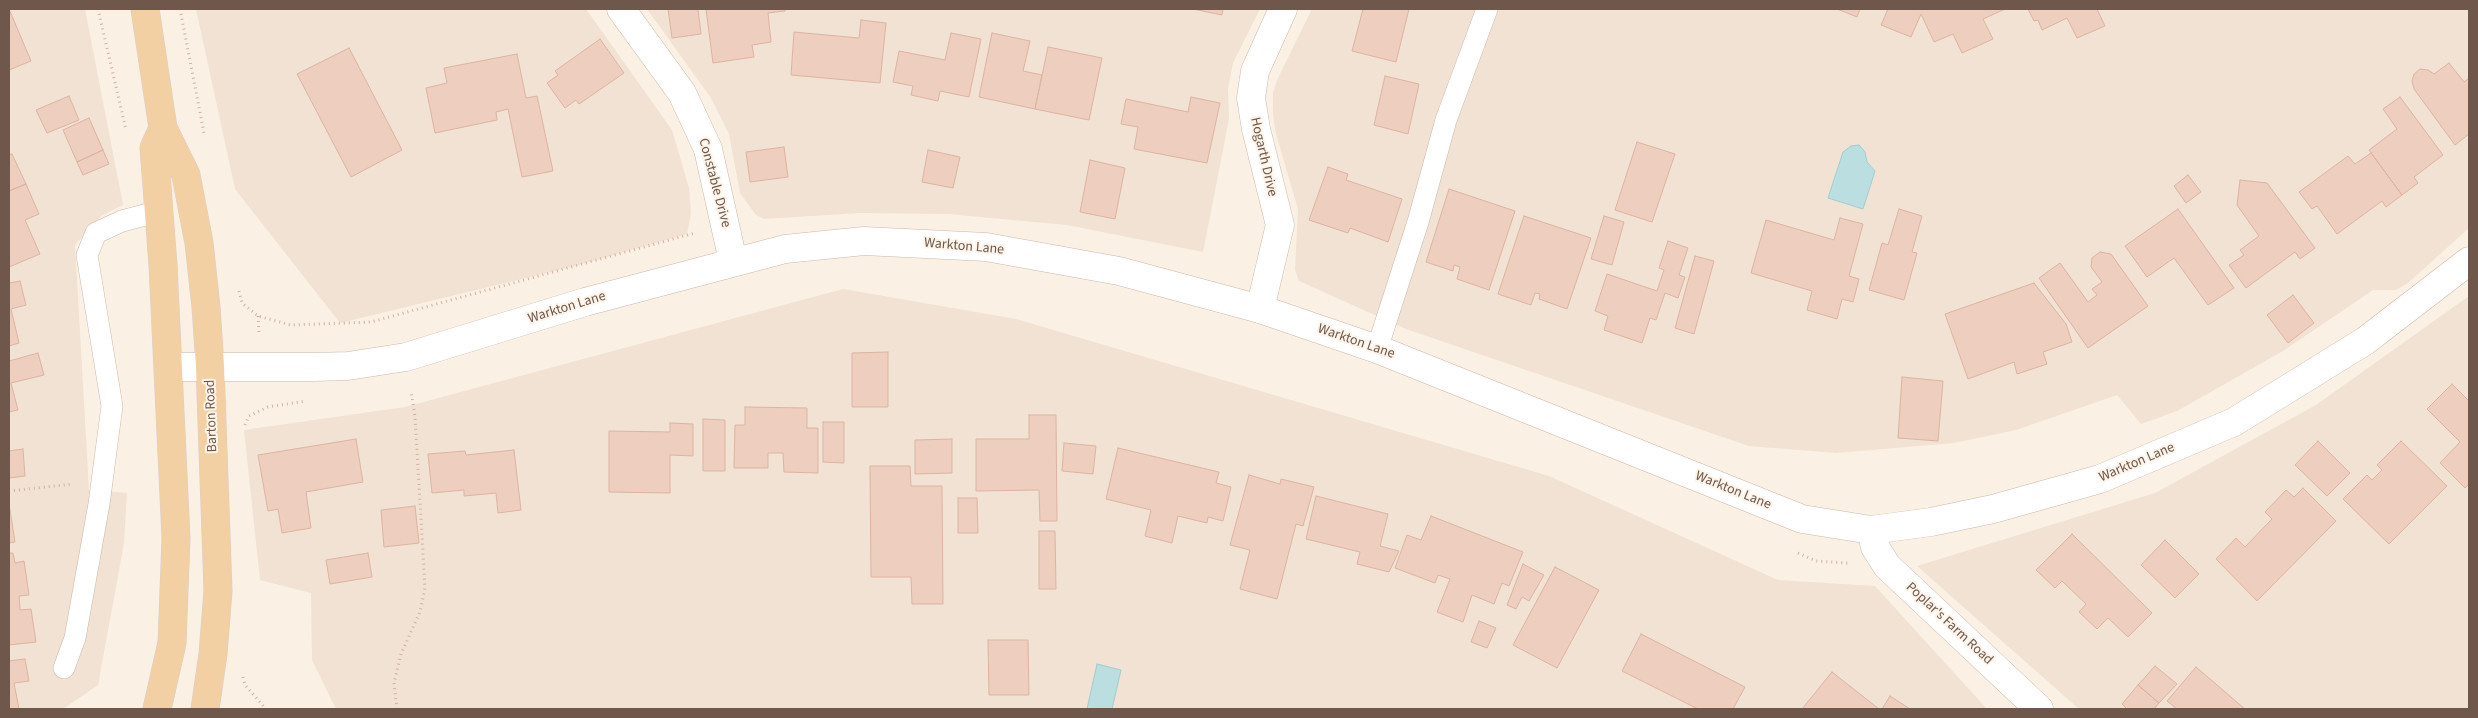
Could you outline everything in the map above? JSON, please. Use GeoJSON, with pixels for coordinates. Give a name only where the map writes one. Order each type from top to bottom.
{"type":"FeatureCollection","features":[{"type":"Feature","properties":{"kind":"main road","name":"Barton Road"},"geometry":{"type":"LineString","coordinates":[[145,9],[163,128],[186,175],[199,243],[210,366],[218,591],[214,647],[205,709]]}},
{"type":"Feature","properties":{"kind":"main road","name":"Barton Road"},"geometry":{"type":"LineString","coordinates":[[160,708],[172,643],[176,538],[169,367],[160,211],[154,148],[163,128]]}},
{"type":"Feature","properties":{"kind":"street","name":"Constable Drive"},"geometry":{"type":"LineString","coordinates":[[620,9],[682,93],[708,149],[733,261]]}},
{"type":"Feature","properties":{"kind":"street","name":"Hogarth Drive"},"geometry":{"type":"LineString","coordinates":[[1260,309],[1280,225],[1250,98],[1255,71],[1283,9]]}},
{"type":"Feature","properties":{"kind":"street","name":"Warkton Lane"},"geometry":{"type":"LineString","coordinates":[[169,367],[290,368],[348,366],[406,357],[585,302],[733,261],[786,250],[864,241],[986,247],[1119,270],[1260,309],[1377,349],[1802,519],[1871,530],[1931,522],[1993,509],[2100,479],[2234,422],[2366,342],[2469,261]]}},
{"type":"Feature","properties":{"kind":"street","name":"Poplar's Farm Road"},"geometry":{"type":"LineString","coordinates":[[1871,530],[1876,547],[1887,566],[2039,709]]}},
{"type":"Feature","properties":{"kind":"lane"},"geometry":{"type":"LineString","coordinates":[[1377,349],[1416,231],[1446,120],[1487,9]]}},
{"type":"Feature","properties":{"kind":"lane"},"geometry":{"type":"LineString","coordinates":[[64,668],[75,638],[104,469],[112,406],[87,255],[96,232],[122,221],[160,211]]}},
{"type":"Feature","properties":{"kind":"path"},"geometry":{"type":"LineString","coordinates":[[98,9],[128,140]]}},
{"type":"Feature","properties":{"kind":"path"},"geometry":{"type":"LineString","coordinates":[[238,287],[242,303],[258,316],[291,325],[371,322],[725,225]]}},
{"type":"Feature","properties":{"kind":"path"},"geometry":{"type":"LineString","coordinates":[[397,709],[394,683],[401,654],[420,612],[425,588],[415,416],[411,391],[421,388]]}},
{"type":"Feature","properties":{"kind":"path"},"geometry":{"type":"LineString","coordinates":[[268,407],[307,401]]}},
{"type":"Feature","properties":{"kind":"path"},"geometry":{"type":"LineString","coordinates":[[9,491],[77,484],[104,469]]}},
{"type":"Feature","properties":{"kind":"path"},"geometry":{"type":"LineString","coordinates":[[1790,549],[1816,561],[1887,566]]}},
{"type":"Feature","properties":{"kind":"path"},"geometry":{"type":"LineString","coordinates":[[241,669],[245,685],[266,709]]}},
{"type":"Feature","properties":{"kind":"shaded area"},"geometry":{"type":"Polygon","coordinates":[[[9,9],[85,9],[123,205],[101,216],[75,245],[89,490],[127,493],[124,543],[98,685],[63,709],[9,709],[9,9]]]}},
{"type":"Feature","properties":{"kind":"shaded area"},"geometry":{"type":"Polygon","coordinates":[[[196,9],[586,9],[672,130],[689,188],[691,213],[687,234],[575,266],[340,323],[235,189],[196,9]]]}},
{"type":"Feature","properties":{"kind":"shaded area"},"geometry":{"type":"Polygon","coordinates":[[[647,9],[1260,9],[1233,63],[1228,88],[1229,119],[1203,252],[1067,225],[948,214],[859,213],[764,219],[756,215],[740,193],[729,134],[711,98],[647,9]]]}},
{"type":"Feature","properties":{"kind":"shaded area"},"geometry":{"type":"Polygon","coordinates":[[[1312,9],[2469,9],[2469,228],[2408,283],[2396,290],[2373,290],[2283,351],[2177,411],[2141,424],[2117,395],[2016,430],[1954,443],[1836,453],[1749,446],[1406,329],[1299,281],[1295,270],[1298,209],[1276,134],[1273,114],[1273,92],[1312,9]]]}},
{"type":"Feature","properties":{"kind":"shaded area"},"geometry":{"type":"Polygon","coordinates":[[[843,289],[1016,319],[1549,476],[1778,580],[1875,586],[1987,709],[336,709],[312,660],[311,593],[260,580],[244,430],[405,407],[843,289]]]}},
{"type":"Feature","properties":{"kind":"shaded area"},"geometry":{"type":"Polygon","coordinates":[[[2469,296],[2469,709],[2079,709],[1917,566],[2155,493],[2316,405],[2469,296]]]}},
{"type":"Feature","properties":{"kind":"water"},"geometry":{"type":"Polygon","coordinates":[[[1859,145],[1865,152],[1867,162],[1875,171],[1863,209],[1828,198],[1843,152],[1851,146],[1859,145]]]}},
{"type":"Feature","properties":{"kind":"water"},"geometry":{"type":"Polygon","coordinates":[[[1097,664],[1121,670],[1112,709],[1087,709],[1097,664]]]}},
{"type":"Feature","properties":{"kind":"building"},"geometry":{"type":"Polygon","coordinates":[[[9,9],[31,61],[9,70],[9,9]]]}},
{"type":"Feature","properties":{"kind":"building"},"geometry":{"type":"Polygon","coordinates":[[[668,9],[698,9],[701,34],[672,38],[668,9]]]}},
{"type":"Feature","properties":{"kind":"building"},"geometry":{"type":"Polygon","coordinates":[[[706,9],[785,9],[785,11],[768,13],[771,42],[752,45],[754,57],[713,63],[706,9]]]}},
{"type":"Feature","properties":{"kind":"building"},"geometry":{"type":"Polygon","coordinates":[[[1193,9],[1223,9],[1222,15],[1193,9]]]}},
{"type":"Feature","properties":{"kind":"building"},"geometry":{"type":"Polygon","coordinates":[[[1363,9],[1409,9],[1396,62],[1352,51],[1363,9]]]}},
{"type":"Feature","properties":{"kind":"building"},"geometry":{"type":"Polygon","coordinates":[[[1837,9],[1860,9],[1857,17],[1837,9]]]}},
{"type":"Feature","properties":{"kind":"building"},"geometry":{"type":"Polygon","coordinates":[[[1888,9],[2005,9],[1983,19],[1993,39],[1962,53],[1953,34],[1934,42],[1921,14],[1911,37],[1881,25],[1888,9]]]}},
{"type":"Feature","properties":{"kind":"building"},"geometry":{"type":"Polygon","coordinates":[[[2028,9],[2097,9],[2105,26],[2077,38],[2067,18],[2042,30],[2038,20],[2034,21],[2028,9]]]}},
{"type":"Feature","properties":{"kind":"building"},"geometry":{"type":"Polygon","coordinates":[[[861,20],[886,23],[880,83],[791,75],[794,32],[859,38],[861,20]]]}},
{"type":"Feature","properties":{"kind":"building"},"geometry":{"type":"Polygon","coordinates":[[[951,33],[981,39],[969,97],[940,91],[938,101],[911,95],[913,86],[893,82],[899,51],[945,60],[951,33]]]}},
{"type":"Feature","properties":{"kind":"building"},"geometry":{"type":"Polygon","coordinates":[[[992,33],[1030,41],[1023,71],[1042,75],[1035,109],[979,97],[992,33]]]}},
{"type":"Feature","properties":{"kind":"building"},"geometry":{"type":"Polygon","coordinates":[[[600,39],[624,73],[579,104],[576,100],[565,108],[547,83],[558,75],[555,71],[600,39]]]}},
{"type":"Feature","properties":{"kind":"building"},"geometry":{"type":"Polygon","coordinates":[[[1048,47],[1102,58],[1089,120],[1035,109],[1048,47]]]}},
{"type":"Feature","properties":{"kind":"building"},"geometry":{"type":"Polygon","coordinates":[[[349,48],[402,150],[351,177],[297,74],[349,48]]]}},
{"type":"Feature","properties":{"kind":"building"},"geometry":{"type":"Polygon","coordinates":[[[517,54],[526,98],[537,96],[553,171],[522,177],[508,109],[496,112],[497,120],[435,133],[426,88],[447,83],[444,68],[517,54]]]}},
{"type":"Feature","properties":{"kind":"building"},"geometry":{"type":"Polygon","coordinates":[[[2449,63],[2464,82],[2469,78],[2469,134],[2455,145],[2414,89],[2412,81],[2414,74],[2420,69],[2428,70],[2434,74],[2449,63]]]}},
{"type":"Feature","properties":{"kind":"building"},"geometry":{"type":"Polygon","coordinates":[[[1385,76],[1419,84],[1408,134],[1374,125],[1385,76]]]}},
{"type":"Feature","properties":{"kind":"building"},"geometry":{"type":"Polygon","coordinates":[[[69,96],[79,120],[47,133],[36,110],[69,96]]]}},
{"type":"Feature","properties":{"kind":"building"},"geometry":{"type":"Polygon","coordinates":[[[1191,97],[1220,103],[1207,163],[1134,149],[1138,127],[1121,124],[1126,99],[1188,112],[1191,97]]]}},
{"type":"Feature","properties":{"kind":"building"},"geometry":{"type":"Polygon","coordinates":[[[2400,97],[2443,155],[2414,177],[2418,183],[2402,195],[2369,150],[2397,129],[2383,109],[2400,97]]]}},
{"type":"Feature","properties":{"kind":"building"},"geometry":{"type":"Polygon","coordinates":[[[89,118],[103,150],[77,162],[63,130],[89,118]]]}},
{"type":"Feature","properties":{"kind":"building"},"geometry":{"type":"Polygon","coordinates":[[[1637,142],[1675,154],[1652,222],[1615,210],[1637,142]]]}},
{"type":"Feature","properties":{"kind":"building"},"geometry":{"type":"Polygon","coordinates":[[[784,147],[788,177],[750,182],[746,152],[784,147]]]}},
{"type":"Feature","properties":{"kind":"building"},"geometry":{"type":"Polygon","coordinates":[[[103,150],[109,164],[83,175],[77,162],[103,150]]]}},
{"type":"Feature","properties":{"kind":"building"},"geometry":{"type":"Polygon","coordinates":[[[928,150],[960,157],[953,188],[922,182],[928,150]]]}},
{"type":"Feature","properties":{"kind":"building"},"geometry":{"type":"Polygon","coordinates":[[[2371,153],[2402,195],[2386,207],[2382,201],[2337,234],[2317,206],[2312,209],[2299,192],[2348,156],[2355,164],[2371,153]]]}},
{"type":"Feature","properties":{"kind":"building"},"geometry":{"type":"Polygon","coordinates":[[[12,154],[26,184],[9,191],[9,155],[12,154]]]}},
{"type":"Feature","properties":{"kind":"building"},"geometry":{"type":"Polygon","coordinates":[[[1090,160],[1125,168],[1115,219],[1080,212],[1090,160]]]}},
{"type":"Feature","properties":{"kind":"building"},"geometry":{"type":"Polygon","coordinates":[[[1328,167],[1348,174],[1346,180],[1402,199],[1388,242],[1350,228],[1348,233],[1309,220],[1328,167]]]}},
{"type":"Feature","properties":{"kind":"building"},"geometry":{"type":"Polygon","coordinates":[[[2188,175],[2201,192],[2186,203],[2174,186],[2188,175]]]}},
{"type":"Feature","properties":{"kind":"building"},"geometry":{"type":"Polygon","coordinates":[[[2240,180],[2267,183],[2315,248],[2300,259],[2295,252],[2246,288],[2229,265],[2244,255],[2240,250],[2259,236],[2237,205],[2240,180]]]}},
{"type":"Feature","properties":{"kind":"building"},"geometry":{"type":"Polygon","coordinates":[[[26,184],[39,214],[25,220],[40,254],[9,267],[9,191],[26,184]]]}},
{"type":"Feature","properties":{"kind":"building"},"geometry":{"type":"Polygon","coordinates":[[[1449,189],[1515,211],[1489,290],[1457,279],[1460,267],[1454,265],[1453,271],[1426,262],[1449,189]]]}},
{"type":"Feature","properties":{"kind":"building"},"geometry":{"type":"Polygon","coordinates":[[[1899,209],[1922,216],[1912,252],[1917,253],[1904,300],[1869,290],[1882,243],[1888,245],[1899,209]]]}},
{"type":"Feature","properties":{"kind":"building"},"geometry":{"type":"Polygon","coordinates":[[[2178,209],[2234,288],[2208,305],[2174,258],[2147,277],[2125,246],[2178,209]]]}},
{"type":"Feature","properties":{"kind":"building"},"geometry":{"type":"Polygon","coordinates":[[[1524,216],[1591,238],[1567,309],[1539,299],[1540,294],[1535,293],[1531,305],[1498,294],[1524,216]]]}},
{"type":"Feature","properties":{"kind":"building"},"geometry":{"type":"Polygon","coordinates":[[[1604,216],[1624,222],[1612,265],[1591,259],[1604,216]]]}},
{"type":"Feature","properties":{"kind":"building"},"geometry":{"type":"Polygon","coordinates":[[[1840,218],[1863,224],[1849,276],[1859,279],[1853,302],[1842,299],[1837,319],[1807,310],[1812,291],[1751,273],[1766,220],[1834,240],[1840,218]]]}},
{"type":"Feature","properties":{"kind":"building"},"geometry":{"type":"Polygon","coordinates":[[[1668,241],[1688,248],[1679,275],[1685,277],[1678,298],[1665,293],[1656,320],[1650,318],[1642,343],[1604,330],[1608,316],[1595,311],[1607,274],[1657,291],[1664,270],[1659,268],[1668,241]]]}},
{"type":"Feature","properties":{"kind":"building"},"geometry":{"type":"Polygon","coordinates":[[[2100,252],[2111,254],[2148,306],[2088,348],[2039,278],[2060,263],[2088,302],[2097,295],[2092,289],[2102,282],[2091,267],[2092,258],[2100,252]]]}},
{"type":"Feature","properties":{"kind":"building"},"geometry":{"type":"Polygon","coordinates":[[[1695,256],[1714,261],[1694,334],[1675,328],[1695,256]]]}},
{"type":"Feature","properties":{"kind":"building"},"geometry":{"type":"Polygon","coordinates":[[[20,281],[26,305],[11,309],[19,343],[9,346],[9,283],[20,281]]]}},
{"type":"Feature","properties":{"kind":"building"},"geometry":{"type":"Polygon","coordinates":[[[2034,283],[2066,324],[2072,342],[2043,352],[2047,364],[2017,374],[2014,362],[1968,379],[1945,314],[2034,283]]]}},
{"type":"Feature","properties":{"kind":"building"},"geometry":{"type":"Polygon","coordinates":[[[2293,295],[2314,323],[2288,343],[2267,315],[2293,295]]]}},
{"type":"Feature","properties":{"kind":"building"},"geometry":{"type":"Polygon","coordinates":[[[888,352],[888,407],[852,407],[852,353],[888,352]]]}},
{"type":"Feature","properties":{"kind":"building"},"geometry":{"type":"Polygon","coordinates":[[[38,353],[44,375],[11,383],[18,410],[9,412],[9,361],[38,353]]]}},
{"type":"Feature","properties":{"kind":"building"},"geometry":{"type":"Polygon","coordinates":[[[1902,377],[1943,381],[1938,441],[1898,438],[1902,377]]]}},
{"type":"Feature","properties":{"kind":"building"},"geometry":{"type":"Polygon","coordinates":[[[2452,384],[2469,401],[2469,484],[2465,488],[2440,463],[2460,442],[2427,409],[2452,384]]]}},
{"type":"Feature","properties":{"kind":"building"},"geometry":{"type":"Polygon","coordinates":[[[745,407],[807,408],[807,428],[818,428],[818,473],[784,472],[783,453],[768,453],[768,468],[734,468],[735,425],[745,425],[745,407]]]}},
{"type":"Feature","properties":{"kind":"building"},"geometry":{"type":"Polygon","coordinates":[[[1029,415],[1056,415],[1057,521],[1040,521],[1039,490],[976,491],[976,439],[1029,439],[1029,415]]]}},
{"type":"Feature","properties":{"kind":"building"},"geometry":{"type":"Polygon","coordinates":[[[703,419],[725,420],[725,471],[703,471],[703,419]]]}},
{"type":"Feature","properties":{"kind":"building"},"geometry":{"type":"Polygon","coordinates":[[[823,422],[844,422],[844,463],[823,462],[823,422]]]}},
{"type":"Feature","properties":{"kind":"building"},"geometry":{"type":"Polygon","coordinates":[[[670,423],[693,424],[693,456],[670,455],[670,493],[609,492],[609,431],[670,432],[670,423]]]}},
{"type":"Feature","properties":{"kind":"building"},"geometry":{"type":"Polygon","coordinates":[[[356,439],[363,482],[306,492],[311,528],[282,533],[278,509],[268,511],[258,455],[356,439]]]}},
{"type":"Feature","properties":{"kind":"building"},"geometry":{"type":"Polygon","coordinates":[[[952,439],[952,473],[915,474],[915,440],[952,439]]]}},
{"type":"Feature","properties":{"kind":"building"},"geometry":{"type":"Polygon","coordinates":[[[2318,441],[2350,473],[2327,496],[2295,465],[2318,441]]]}},
{"type":"Feature","properties":{"kind":"building"},"geometry":{"type":"Polygon","coordinates":[[[2401,441],[2447,486],[2389,544],[2343,499],[2367,475],[2372,480],[2382,470],[2377,465],[2401,441]]]}},
{"type":"Feature","properties":{"kind":"building"},"geometry":{"type":"Polygon","coordinates":[[[1064,443],[1096,446],[1093,474],[1062,471],[1064,443]]]}},
{"type":"Feature","properties":{"kind":"building"},"geometry":{"type":"Polygon","coordinates":[[[1118,448],[1219,472],[1216,483],[1231,487],[1223,521],[1208,517],[1207,523],[1178,516],[1172,543],[1145,536],[1151,510],[1106,499],[1118,448]]]}},
{"type":"Feature","properties":{"kind":"building"},"geometry":{"type":"Polygon","coordinates":[[[23,449],[25,476],[9,478],[9,451],[23,449]]]}},
{"type":"Feature","properties":{"kind":"building"},"geometry":{"type":"Polygon","coordinates":[[[514,450],[521,510],[498,513],[496,493],[464,496],[464,490],[432,493],[428,454],[465,451],[466,455],[514,450]]]}},
{"type":"Feature","properties":{"kind":"building"},"geometry":{"type":"Polygon","coordinates":[[[870,466],[910,466],[911,486],[942,486],[943,604],[912,604],[911,577],[871,577],[870,466]]]}},
{"type":"Feature","properties":{"kind":"building"},"geometry":{"type":"Polygon","coordinates":[[[1249,475],[1280,484],[1281,479],[1314,487],[1303,526],[1296,524],[1277,599],[1240,589],[1250,550],[1230,545],[1249,475]]]}},
{"type":"Feature","properties":{"kind":"building"},"geometry":{"type":"Polygon","coordinates":[[[2303,488],[2336,521],[2257,601],[2216,559],[2236,538],[2245,547],[2272,519],[2265,512],[2286,490],[2294,497],[2303,488]]]}},
{"type":"Feature","properties":{"kind":"building"},"geometry":{"type":"Polygon","coordinates":[[[1316,496],[1388,514],[1380,546],[1399,551],[1389,572],[1357,564],[1360,552],[1306,539],[1316,496]]]}},
{"type":"Feature","properties":{"kind":"building"},"geometry":{"type":"Polygon","coordinates":[[[958,498],[977,498],[978,533],[958,533],[958,498]]]}},
{"type":"Feature","properties":{"kind":"building"},"geometry":{"type":"Polygon","coordinates":[[[9,504],[15,542],[9,543],[9,504]]]}},
{"type":"Feature","properties":{"kind":"building"},"geometry":{"type":"Polygon","coordinates":[[[415,506],[419,543],[384,547],[381,510],[415,506]]]}},
{"type":"Feature","properties":{"kind":"building"},"geometry":{"type":"Polygon","coordinates":[[[1431,516],[1523,552],[1509,586],[1502,583],[1494,604],[1472,595],[1463,622],[1437,612],[1450,579],[1438,575],[1435,583],[1395,568],[1407,535],[1421,540],[1431,516]]]}},
{"type":"Feature","properties":{"kind":"building"},"geometry":{"type":"Polygon","coordinates":[[[1039,531],[1055,531],[1056,589],[1039,589],[1039,531]]]}},
{"type":"Feature","properties":{"kind":"building"},"geometry":{"type":"Polygon","coordinates":[[[2072,534],[2152,613],[2128,637],[2108,618],[2097,629],[2079,612],[2086,604],[2062,581],[2055,588],[2036,570],[2072,534]]]}},
{"type":"Feature","properties":{"kind":"building"},"geometry":{"type":"Polygon","coordinates":[[[2165,540],[2199,574],[2175,598],[2141,565],[2165,540]]]}},
{"type":"Feature","properties":{"kind":"building"},"geometry":{"type":"Polygon","coordinates":[[[9,553],[13,553],[15,563],[24,561],[29,595],[19,596],[20,610],[31,609],[36,642],[9,645],[9,553]]]}},
{"type":"Feature","properties":{"kind":"building"},"geometry":{"type":"Polygon","coordinates":[[[368,553],[372,577],[330,584],[326,560],[368,553]]]}},
{"type":"Feature","properties":{"kind":"building"},"geometry":{"type":"Polygon","coordinates":[[[1523,564],[1544,575],[1529,601],[1522,597],[1516,609],[1507,605],[1523,564]]]}},
{"type":"Feature","properties":{"kind":"building"},"geometry":{"type":"Polygon","coordinates":[[[1555,567],[1599,590],[1557,668],[1513,645],[1555,567]]]}},
{"type":"Feature","properties":{"kind":"building"},"geometry":{"type":"Polygon","coordinates":[[[1479,621],[1496,628],[1487,648],[1471,642],[1479,621]]]}},
{"type":"Feature","properties":{"kind":"building"},"geometry":{"type":"Polygon","coordinates":[[[1641,634],[1745,687],[1733,709],[1698,709],[1622,671],[1641,634]]]}},
{"type":"Feature","properties":{"kind":"building"},"geometry":{"type":"Polygon","coordinates":[[[988,640],[1028,640],[1029,695],[989,695],[988,640]]]}},
{"type":"Feature","properties":{"kind":"building"},"geometry":{"type":"Polygon","coordinates":[[[25,659],[29,681],[14,683],[19,709],[9,709],[9,661],[25,659]]]}},
{"type":"Feature","properties":{"kind":"building"},"geometry":{"type":"Polygon","coordinates":[[[2155,666],[2177,684],[2159,703],[2138,685],[2155,666]]]}},
{"type":"Feature","properties":{"kind":"building"},"geometry":{"type":"Polygon","coordinates":[[[2196,667],[2245,709],[2177,709],[2167,701],[2196,667]]]}},
{"type":"Feature","properties":{"kind":"building"},"geometry":{"type":"Polygon","coordinates":[[[1832,672],[1879,709],[1802,709],[1832,672]]]}},
{"type":"Feature","properties":{"kind":"building"},"geometry":{"type":"Polygon","coordinates":[[[2138,685],[2159,703],[2154,709],[2127,709],[2122,704],[2138,685]]]}},
{"type":"Feature","properties":{"kind":"building"},"geometry":{"type":"Polygon","coordinates":[[[1890,696],[1910,709],[1882,709],[1890,696]]]}}]}
